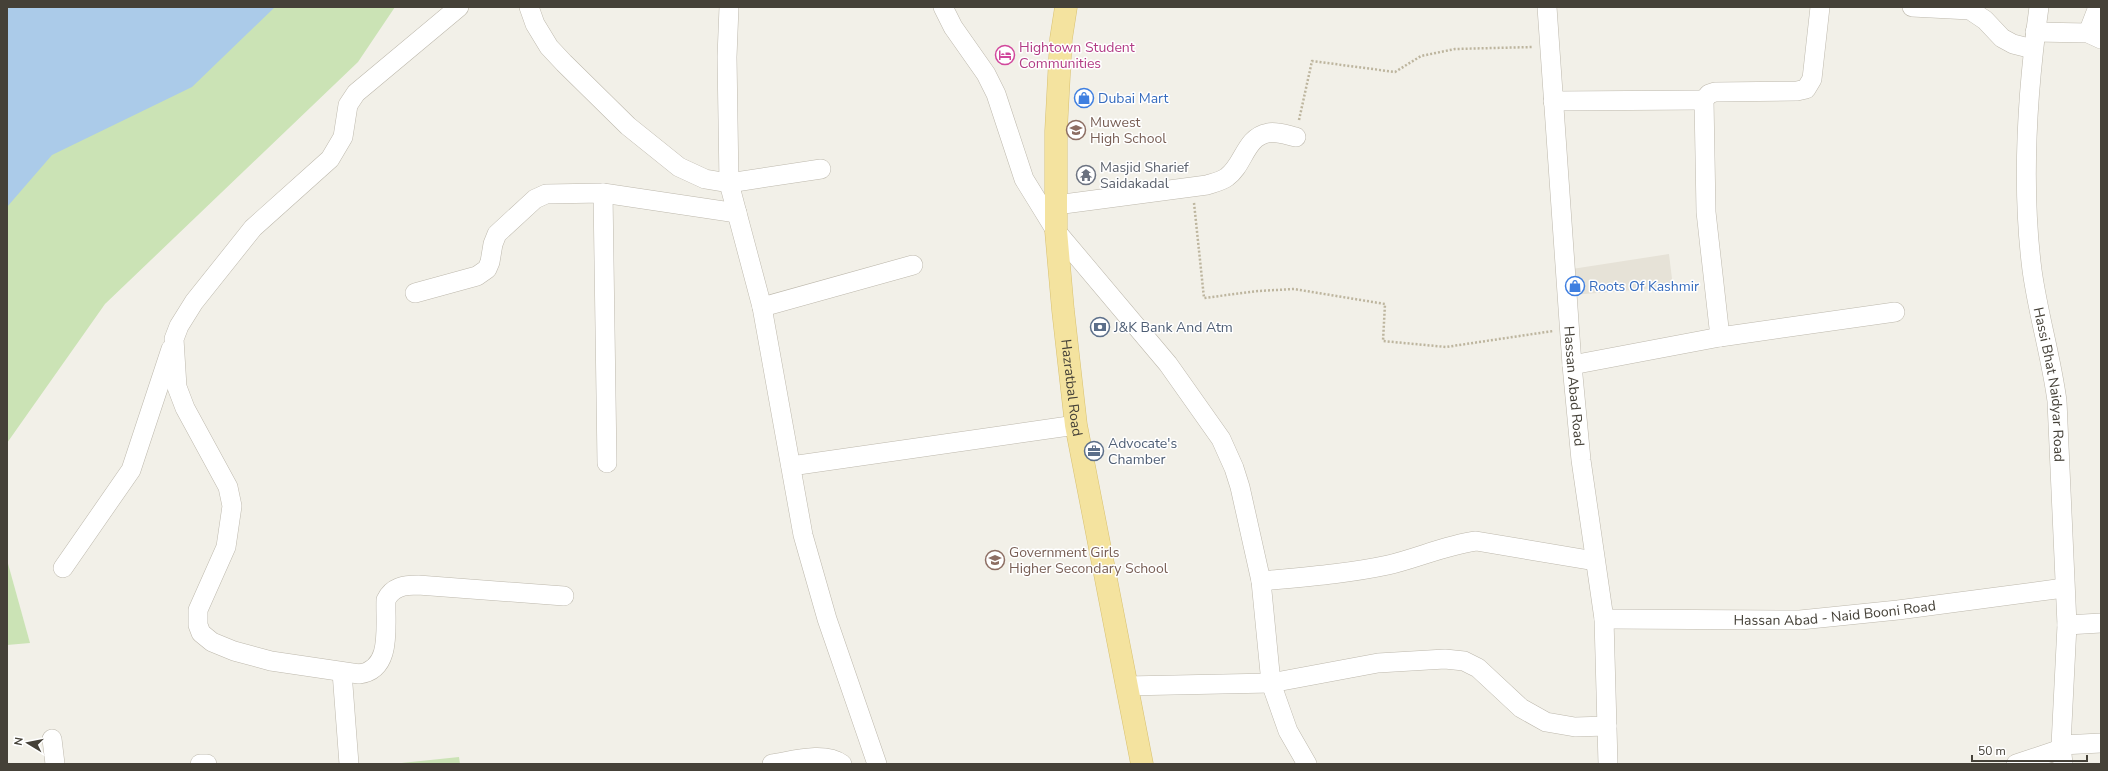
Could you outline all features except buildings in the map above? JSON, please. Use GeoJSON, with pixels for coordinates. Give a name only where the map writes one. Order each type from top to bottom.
{"type":"FeatureCollection","features":[{"type":"Feature","properties":{"kind":"main road","name":"Hazratbal Road"},"geometry":{"type":"LineString","coordinates":[[1066,7],[1061,39],[1056,131],[1056,231],[1076,425],[1142,764]]}},
{"type":"Feature","properties":{"kind":"street"},"geometry":{"type":"LineString","coordinates":[[63,568],[131,470],[174,339],[179,326],[194,302],[253,228],[330,159],[343,137],[348,105],[356,93],[459,7]]}},
{"type":"Feature","properties":{"kind":"street"},"geometry":{"type":"LineString","coordinates":[[529,7],[535,24],[549,47],[590,91],[628,126],[679,167],[705,179],[728,183],[821,169]]}},
{"type":"Feature","properties":{"kind":"street"},"geometry":{"type":"LineString","coordinates":[[729,7],[727,57],[728,183],[762,307],[803,535],[825,611],[877,764]]}},
{"type":"Feature","properties":{"kind":"street"},"geometry":{"type":"LineString","coordinates":[[943,7],[953,27],[986,74],[993,87],[1024,178],[1056,231],[1168,364],[1221,439],[1234,468],[1240,487],[1261,581],[1270,683],[1288,731],[1307,764]]}},
{"type":"Feature","properties":{"kind":"street","name":"Hassan Abad Road"},"geometry":{"type":"LineString","coordinates":[[1546,7],[1569,329],[1581,460],[1604,619],[1608,764]]}},
{"type":"Feature","properties":{"kind":"street"},"geometry":{"type":"LineString","coordinates":[[1720,337],[1706,212],[1704,100],[1709,94],[1715,92],[1797,91],[1806,89],[1812,79],[1820,7]]}},
{"type":"Feature","properties":{"kind":"street"},"geometry":{"type":"LineString","coordinates":[[1912,7],[1970,10],[1985,20],[2002,38],[2013,44],[2034,40],[2094,36],[2098,7]]}},
{"type":"Feature","properties":{"kind":"street","name":"Hassi Bhat Naidyar Road"},"geometry":{"type":"LineString","coordinates":[[2039,7],[2034,40],[2026,159],[2027,226],[2032,272],[2053,369],[2057,401],[2064,588],[2067,625],[2062,752]]}},
{"type":"Feature","properties":{"kind":"street"},"geometry":{"type":"LineString","coordinates":[[1553,101],[1704,100]]}},
{"type":"Feature","properties":{"kind":"street"},"geometry":{"type":"LineString","coordinates":[[1056,205],[1207,185],[1227,177],[1238,165],[1250,145],[1263,134],[1272,132],[1296,137]]}},
{"type":"Feature","properties":{"kind":"street"},"geometry":{"type":"LineString","coordinates":[[415,293],[477,276],[483,272],[490,262],[493,244],[497,234],[527,205],[540,196],[603,193],[737,214]]}},
{"type":"Feature","properties":{"kind":"street"},"geometry":{"type":"LineString","coordinates":[[603,193],[607,463]]}},
{"type":"Feature","properties":{"kind":"street"},"geometry":{"type":"LineString","coordinates":[[762,307],[913,265]]}},
{"type":"Feature","properties":{"kind":"street"},"geometry":{"type":"LineString","coordinates":[[1572,365],[1720,337],[1895,312]]}},
{"type":"Feature","properties":{"kind":"street"},"geometry":{"type":"LineString","coordinates":[[174,339],[177,387],[185,408],[228,487],[232,506],[226,547],[198,610],[197,618],[201,634],[212,642],[234,651],[271,660],[342,672],[367,673],[372,671],[380,663],[384,653],[386,600],[389,593],[396,588],[418,585],[564,596]]}},
{"type":"Feature","properties":{"kind":"street"},"geometry":{"type":"LineString","coordinates":[[791,466],[1076,425]]}},
{"type":"Feature","properties":{"kind":"street"},"geometry":{"type":"LineString","coordinates":[[1261,581],[1387,565],[1421,557],[1463,543],[1476,541],[1595,560]]}},
{"type":"Feature","properties":{"kind":"street","name":"Hassan Abad - Naid Booni Road"},"geometry":{"type":"LineString","coordinates":[[1604,619],[1800,620],[1898,610],[2064,588]]}},
{"type":"Feature","properties":{"kind":"street"},"geometry":{"type":"LineString","coordinates":[[2067,625],[2101,623]]}},
{"type":"Feature","properties":{"kind":"street"},"geometry":{"type":"LineString","coordinates":[[1126,686],[1270,683],[1378,663],[1438,659],[1464,661],[1478,668],[1520,708],[1546,722],[1575,727],[1607,726]]}},
{"type":"Feature","properties":{"kind":"street"},"geometry":{"type":"LineString","coordinates":[[342,672],[348,764]]}},
{"type":"Feature","properties":{"kind":"street"},"geometry":{"type":"LineString","coordinates":[[52,739],[55,764]]}},
{"type":"Feature","properties":{"kind":"street"},"geometry":{"type":"LineString","coordinates":[[2016,764],[2101,743]]}},
{"type":"Feature","properties":{"kind":"street"},"geometry":{"type":"LineString","coordinates":[[772,764],[821,758],[837,760],[842,764]]}},
{"type":"Feature","properties":{"kind":"street"},"geometry":{"type":"LineString","coordinates":[[200,764],[207,764]]}},
{"type":"Feature","properties":{"kind":"path"},"geometry":{"type":"LineString","coordinates":[[1296,137],[1312,61],[1394,72],[1421,56],[1455,49],[1550,47]]}},
{"type":"Feature","properties":{"kind":"path"},"geometry":{"type":"LineString","coordinates":[[1192,187],[1204,298],[1258,291],[1294,289],[1385,304],[1383,341],[1398,344],[1446,347],[1569,329]]}},
{"type":"Feature","properties":{"kind":"shaded area"},"geometry":{"type":"Polygon","coordinates":[[[1669,254],[1673,287],[1572,295],[1572,269],[1669,254]]]}},
{"type":"Feature","properties":{"kind":"green space"},"geometry":{"type":"Polygon","coordinates":[[[7,7],[395,7],[358,62],[105,304],[7,443],[7,7]]]}},
{"type":"Feature","properties":{"kind":"green space"},"geometry":{"type":"Polygon","coordinates":[[[7,560],[30,643],[7,645],[7,560]]]}},
{"type":"Feature","properties":{"kind":"green space"},"geometry":{"type":"Polygon","coordinates":[[[459,757],[460,764],[392,764],[459,757]]]}},
{"type":"Feature","properties":{"kind":"water"},"geometry":{"type":"Polygon","coordinates":[[[11,7],[275,7],[192,87],[52,155],[7,207],[7,9],[11,7]]]}},
{"type":"Feature","properties":{"kind":"place","name":"Hightown Student Communities"},"geometry":{"type":"Point","coordinates":[1005,55]}},
{"type":"Feature","properties":{"kind":"place","name":"Dubai Mart"},"geometry":{"type":"Point","coordinates":[1084,98]}},
{"type":"Feature","properties":{"kind":"place","name":"Muwest High School"},"geometry":{"type":"Point","coordinates":[1076,130]}},
{"type":"Feature","properties":{"kind":"place","name":"Masjid Sharief Saidakadal"},"geometry":{"type":"Point","coordinates":[1086,175]}},
{"type":"Feature","properties":{"kind":"place","name":"Roots Of Kashmir"},"geometry":{"type":"Point","coordinates":[1575,286]}},
{"type":"Feature","properties":{"kind":"place","name":"J&K Bank And Atm"},"geometry":{"type":"Point","coordinates":[1100,327]}},
{"type":"Feature","properties":{"kind":"place","name":"Advocate's Chamber"},"geometry":{"type":"Point","coordinates":[1094,451]}},
{"type":"Feature","properties":{"kind":"place","name":"Government Girls Higher Secondary School"},"geometry":{"type":"Point","coordinates":[995,560]}}]}
